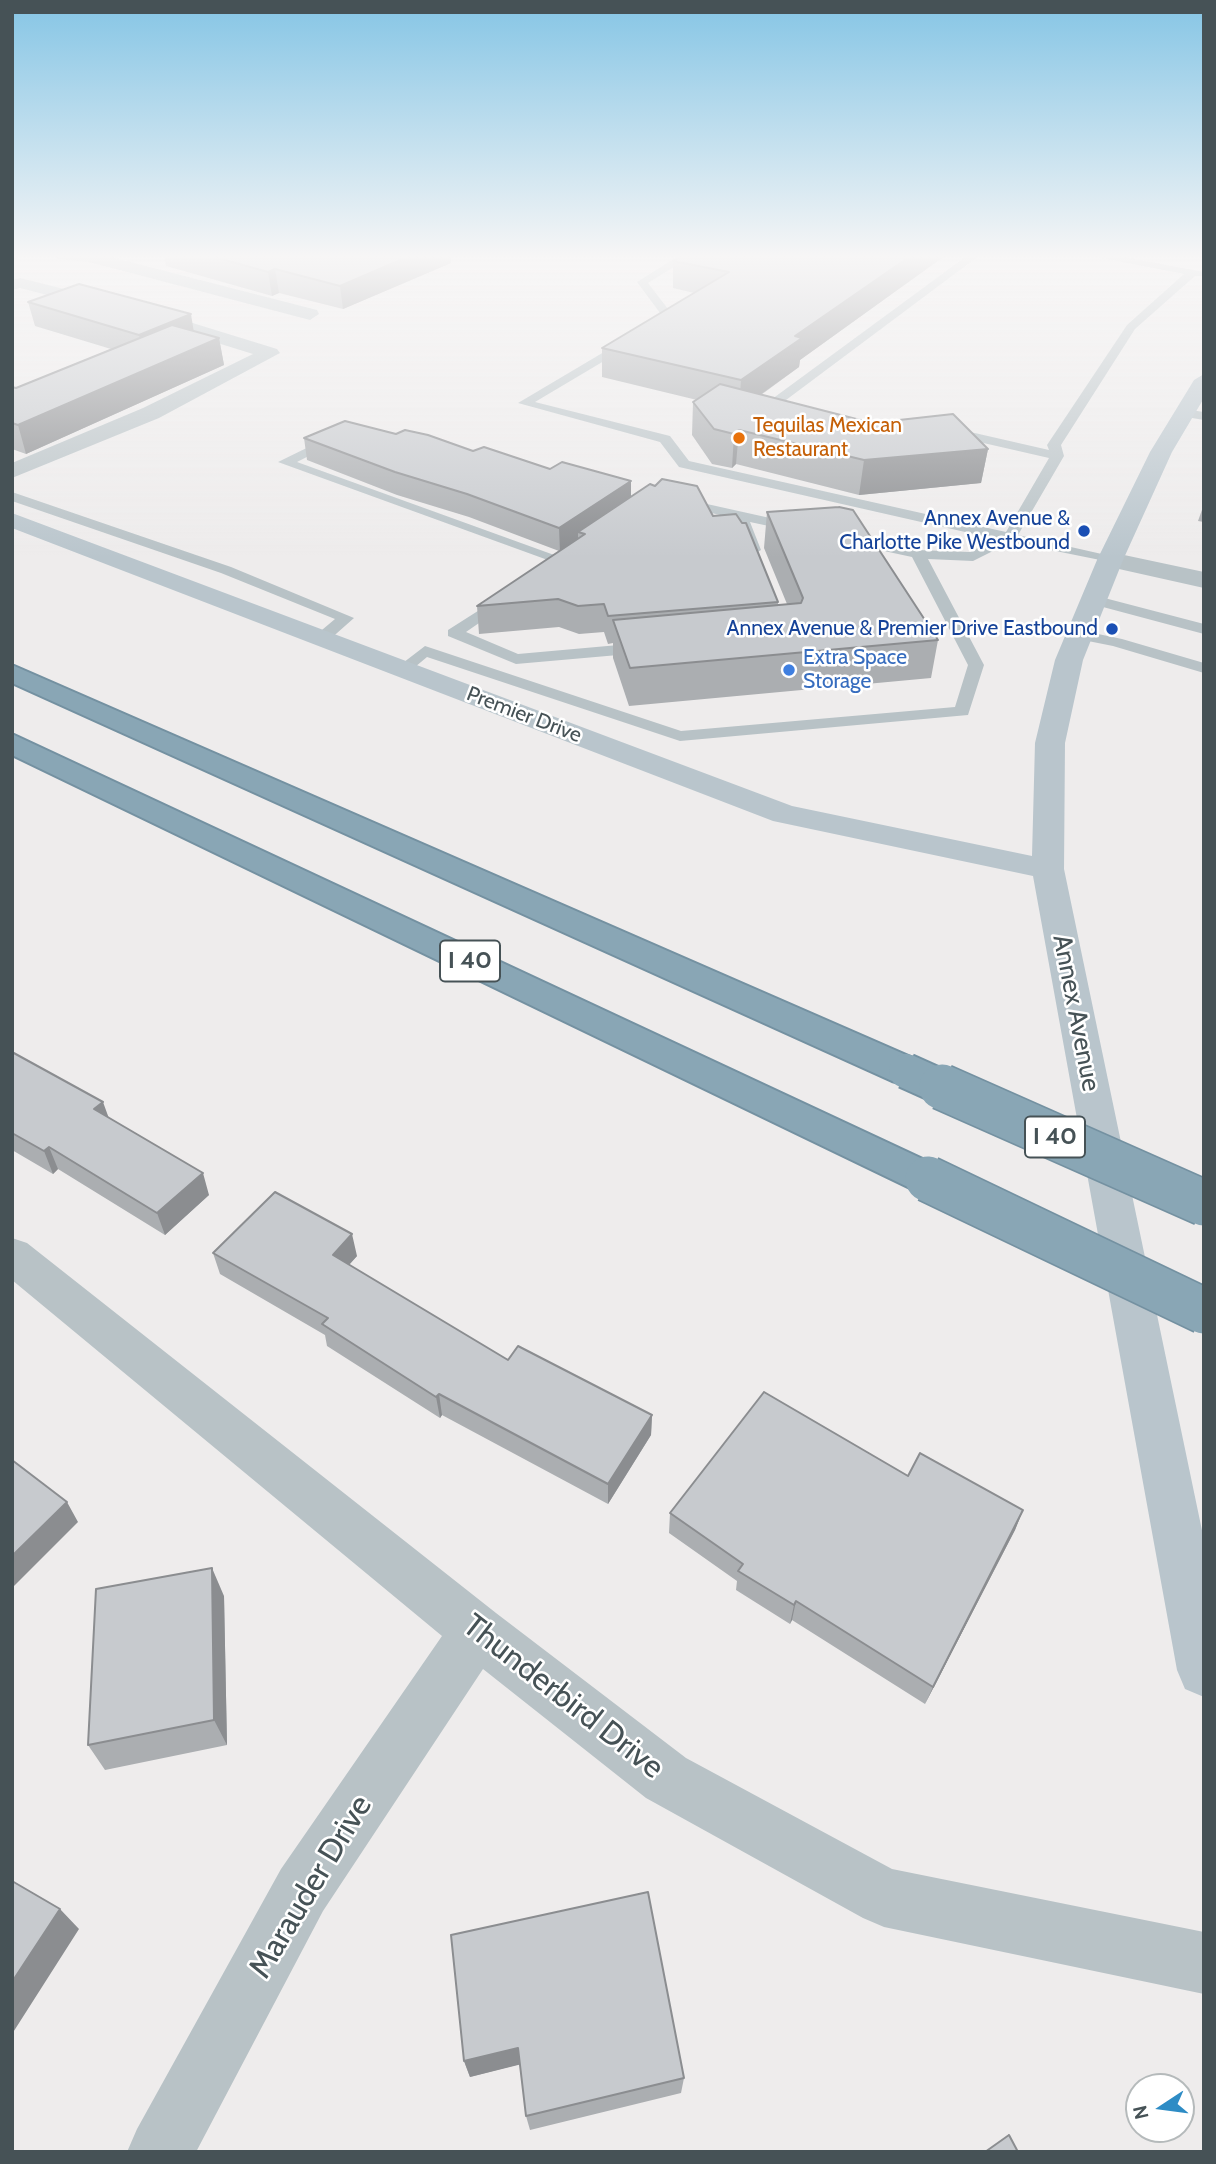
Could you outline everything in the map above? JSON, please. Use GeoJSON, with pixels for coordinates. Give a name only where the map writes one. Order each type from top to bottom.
{"type":"FeatureCollection","features":[{"type":"Feature","properties":{"kind":"highway","name":"I 40"},"geometry":{"type":"LineString","coordinates":[[12,673],[1204,1203]]}},
{"type":"Feature","properties":{"kind":"highway","name":"I 40"},"geometry":{"type":"LineString","coordinates":[[12,743],[1204,1311]]}},
{"type":"Feature","properties":{"kind":"street"},"geometry":{"type":"LineString","coordinates":[[12,471],[151,414],[264,356]]}},
{"type":"Feature","properties":{"kind":"street","name":"Annex Avenue"},"geometry":{"type":"LineString","coordinates":[[1204,380],[1194,414],[1161,452],[1110,560],[1069,660],[1050,743],[1048,869],[1204,1668]]}},
{"type":"Feature","properties":{"kind":"street","name":"Premier Drive"},"geometry":{"type":"LineString","coordinates":[[12,520],[322,638],[414,660],[784,814],[1048,869]]}},
{"type":"Feature","properties":{"kind":"street"},"geometry":{"type":"LineString","coordinates":[[1110,560],[1204,580]]}},
{"type":"Feature","properties":{"kind":"street","name":"Thunderbird Drive"},"geometry":{"type":"LineString","coordinates":[[12,1255],[477,1631],[666,1778],[884,1897],[1204,1964]]}},
{"type":"Feature","properties":{"kind":"street","name":"Marauder Drive"},"geometry":{"type":"LineString","coordinates":[[160,2152],[302,1890],[477,1631]]}},
{"type":"Feature","properties":{"kind":"lane"},"geometry":{"type":"LineString","coordinates":[[604,356],[524,403],[665,439],[684,464],[1110,560]]}},
{"type":"Feature","properties":{"kind":"lane"},"geometry":{"type":"LineString","coordinates":[[800,426],[774,419],[772,405],[838,356]]}},
{"type":"Feature","properties":{"kind":"lane"},"geometry":{"type":"LineString","coordinates":[[836,536],[918,554],[973,557],[1010,537],[1057,456],[1054,445],[1112,356]]}},
{"type":"Feature","properties":{"kind":"lane"},"geometry":{"type":"LineString","coordinates":[[350,434],[285,461],[566,557]]}},
{"type":"Feature","properties":{"kind":"lane"},"geometry":{"type":"LineString","coordinates":[[929,439],[966,435],[1057,456]]}},
{"type":"Feature","properties":{"kind":"lane"},"geometry":{"type":"LineString","coordinates":[[12,496],[226,570],[346,618],[322,638]]}},
{"type":"Feature","properties":{"kind":"lane"},"geometry":{"type":"LineString","coordinates":[[667,499],[808,530]]}},
{"type":"Feature","properties":{"kind":"lane"},"geometry":{"type":"LineString","coordinates":[[740,515],[760,564]]}},
{"type":"Feature","properties":{"kind":"lane"},"geometry":{"type":"LineString","coordinates":[[414,660],[680,736],[962,711],[976,665],[918,554]]}},
{"type":"Feature","properties":{"kind":"lane"},"geometry":{"type":"LineString","coordinates":[[540,575],[566,557]]}},
{"type":"Feature","properties":{"kind":"lane"},"geometry":{"type":"LineString","coordinates":[[414,660],[518,589]]}},
{"type":"Feature","properties":{"kind":"lane"},"geometry":{"type":"LineString","coordinates":[[1093,600],[1204,629]]}},
{"type":"Feature","properties":{"kind":"lane"},"geometry":{"type":"LineString","coordinates":[[454,633],[516,659],[653,648]]}},
{"type":"Feature","properties":{"kind":"lane"},"geometry":{"type":"LineString","coordinates":[[1079,635],[1116,642],[1204,668]]}},
{"type":"Feature","properties":{"kind":"building"},"geometry":{"type":"Polygon","coordinates":[[[95,356],[177,356],[18,425],[12,423],[12,387],[16,388],[95,356]]]}},
{"type":"Feature","properties":{"kind":"building"},"geometry":{"type":"Polygon","coordinates":[[[637,356],[776,356],[741,380],[637,356]]]}},
{"type":"Feature","properties":{"kind":"building"},"geometry":{"type":"Polygon","coordinates":[[[720,384],[872,423],[953,414],[988,449],[864,460],[739,430],[734,434],[714,429],[693,402],[720,384]]]}},
{"type":"Feature","properties":{"kind":"building"},"geometry":{"type":"Polygon","coordinates":[[[345,421],[396,434],[405,430],[428,435],[473,451],[484,447],[550,469],[562,462],[631,481],[559,528],[304,438],[345,421]]]}},
{"type":"Feature","properties":{"kind":"building"},"geometry":{"type":"Polygon","coordinates":[[[662,479],[697,486],[713,516],[736,514],[742,523],[746,523],[778,602],[608,616],[604,604],[578,606],[558,599],[477,606],[585,534],[578,532],[650,484],[655,486],[662,479]]]}},
{"type":"Feature","properties":{"kind":"building"},"geometry":{"type":"Polygon","coordinates":[[[839,507],[853,510],[938,640],[630,668],[613,620],[801,603],[803,598],[767,512],[839,507]]]}},
{"type":"Feature","properties":{"kind":"building"},"geometry":{"type":"Polygon","coordinates":[[[12,1052],[103,1102],[94,1109],[203,1173],[157,1213],[49,1147],[44,1151],[12,1133],[12,1052]]]}},
{"type":"Feature","properties":{"kind":"building"},"geometry":{"type":"Polygon","coordinates":[[[275,1192],[352,1234],[333,1255],[508,1360],[518,1346],[652,1415],[608,1484],[439,1394],[436,1397],[322,1324],[328,1318],[213,1253],[275,1192]]]}},
{"type":"Feature","properties":{"kind":"building"},"geometry":{"type":"Polygon","coordinates":[[[764,1392],[908,1476],[920,1453],[1023,1510],[933,1687],[796,1601],[794,1605],[738,1571],[743,1564],[670,1513],[764,1392]]]}},
{"type":"Feature","properties":{"kind":"building"},"geometry":{"type":"Polygon","coordinates":[[[12,1460],[67,1502],[12,1556],[12,1460]]]}},
{"type":"Feature","properties":{"kind":"building"},"geometry":{"type":"Polygon","coordinates":[[[212,1568],[214,1720],[88,1745],[96,1589],[212,1568]]]}},
{"type":"Feature","properties":{"kind":"building"},"geometry":{"type":"Polygon","coordinates":[[[12,1881],[60,1909],[12,1982],[12,1881]]]}},
{"type":"Feature","properties":{"kind":"building"},"geometry":{"type":"Polygon","coordinates":[[[648,1892],[684,2078],[526,2116],[518,2048],[464,2061],[451,1935],[648,1892]]]}},
{"type":"Feature","properties":{"kind":"building"},"geometry":{"type":"Polygon","coordinates":[[[1009,2135],[1018,2152],[985,2152],[1009,2135]]]}},
{"type":"Feature","properties":{"kind":"place","name":"Tequilas Mexican Restaurant"},"geometry":{"type":"Point","coordinates":[739,438]}},
{"type":"Feature","properties":{"kind":"place","name":"Annex Avenue & Charlotte Pike Westbound"},"geometry":{"type":"Point","coordinates":[1084,531]}},
{"type":"Feature","properties":{"kind":"place","name":"Annex Avenue & Premier Drive Eastbound"},"geometry":{"type":"Point","coordinates":[1112,629]}},
{"type":"Feature","properties":{"kind":"place","name":"Extra Space Storage"},"geometry":{"type":"Point","coordinates":[789,670]}}]}
